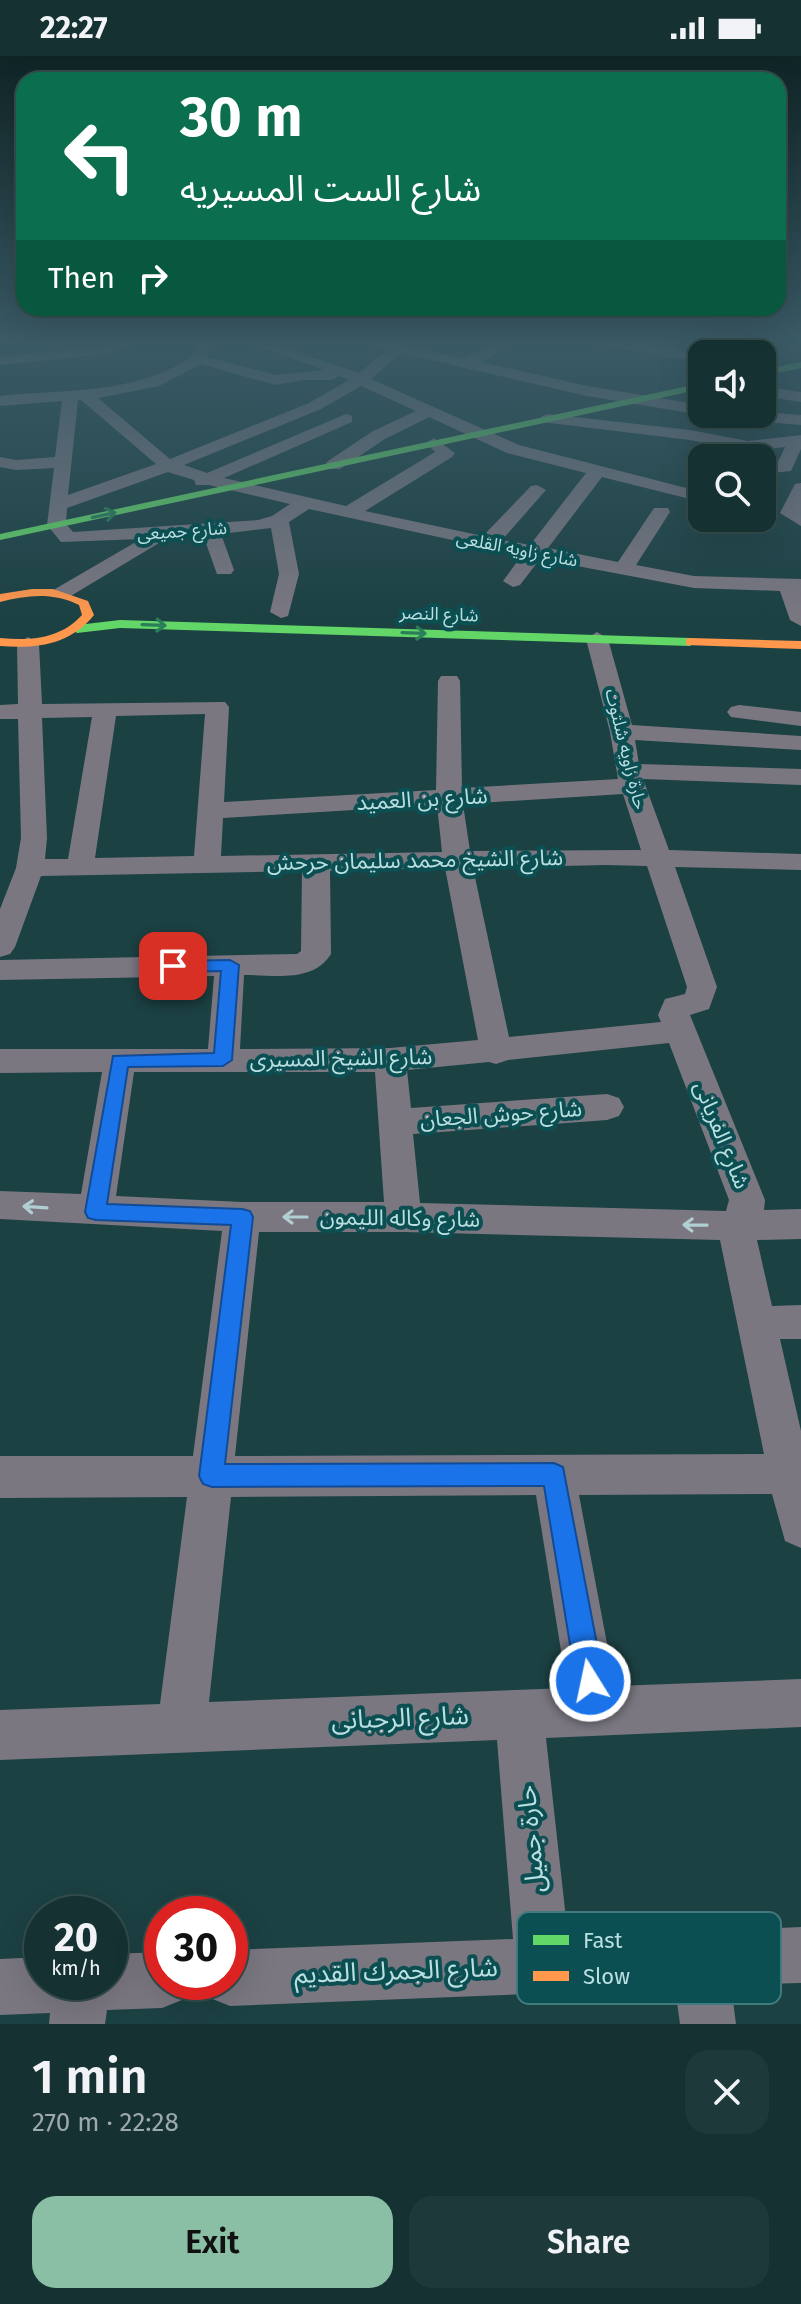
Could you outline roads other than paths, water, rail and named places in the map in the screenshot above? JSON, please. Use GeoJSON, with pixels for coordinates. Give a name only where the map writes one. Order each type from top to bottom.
{"type":"FeatureCollection","features":[{"type":"Feature","properties":{"kind":"main road"},"geometry":{"type":"LineString","coordinates":[[0,537],[57,515],[144,506],[493,431]]}},
{"type":"Feature","properties":{"kind":"main road"},"geometry":{"type":"LineString","coordinates":[[9,577],[27,592]]}},
{"type":"Feature","properties":{"kind":"main road"},"geometry":{"type":"LineString","coordinates":[[0,598],[27,592],[62,593]]}},
{"type":"Feature","properties":{"kind":"main road","name":"شارع النصر"},"geometry":{"type":"LineString","coordinates":[[62,593],[84,603],[125,609],[801,631]]}},
{"type":"Feature","properties":{"kind":"main road"},"geometry":{"type":"LineString","coordinates":[[77,629],[88,615],[84,603]]}},
{"type":"Feature","properties":{"kind":"main road","name":"شارع النصر"},"geometry":{"type":"LineString","coordinates":[[0,642],[28,644],[55,639],[77,629],[120,624],[801,645]]}},
{"type":"Feature","properties":{"kind":"street"},"geometry":{"type":"LineString","coordinates":[[57,515],[70,431]]}},
{"type":"Feature","properties":{"kind":"street"},"geometry":{"type":"LineString","coordinates":[[131,431],[155,446],[168,466]]}},
{"type":"Feature","properties":{"kind":"street"},"geometry":{"type":"LineString","coordinates":[[57,515],[254,431]]}},
{"type":"Feature","properties":{"kind":"street"},"geometry":{"type":"LineString","coordinates":[[144,506],[318,431]]}},
{"type":"Feature","properties":{"kind":"street"},"geometry":{"type":"LineString","coordinates":[[334,465],[387,431]]}},
{"type":"Feature","properties":{"kind":"street"},"geometry":{"type":"LineString","coordinates":[[472,431],[519,451],[688,494]]}},
{"type":"Feature","properties":{"kind":"street"},"geometry":{"type":"LineString","coordinates":[[586,431],[615,440],[664,431],[717,444]]}},
{"type":"Feature","properties":{"kind":"street"},"geometry":{"type":"LineString","coordinates":[[239,437],[278,448]]}},
{"type":"Feature","properties":{"kind":"street"},"geometry":{"type":"LineString","coordinates":[[513,581],[600,472],[615,440]]}},
{"type":"Feature","properties":{"kind":"street"},"geometry":{"type":"LineString","coordinates":[[776,445],[799,440]]}},
{"type":"Feature","properties":{"kind":"street"},"geometry":{"type":"LineString","coordinates":[[776,468],[785,467],[799,440]]}},
{"type":"Feature","properties":{"kind":"street"},"geometry":{"type":"LineString","coordinates":[[350,512],[446,453],[434,443]]}},
{"type":"Feature","properties":{"kind":"street","name":"شارع جميعى"},"geometry":{"type":"LineString","coordinates":[[57,515],[72,539],[259,526],[279,520],[394,452]]}},
{"type":"Feature","properties":{"kind":"street"},"geometry":{"type":"LineString","coordinates":[[0,462],[16,465],[63,462]]}},
{"type":"Feature","properties":{"kind":"street","name":"شارع زاويه القلعى"},"geometry":{"type":"LineString","coordinates":[[168,466],[208,479],[487,544],[694,582],[794,585]]}},
{"type":"Feature","properties":{"kind":"street"},"geometry":{"type":"LineString","coordinates":[[797,519],[790,510],[801,488]]}},
{"type":"Feature","properties":{"kind":"street"},"geometry":{"type":"LineString","coordinates":[[62,593],[175,531],[261,490]]}},
{"type":"Feature","properties":{"kind":"street"},"geometry":{"type":"LineString","coordinates":[[487,544],[537,490]]}},
{"type":"Feature","properties":{"kind":"street"},"geometry":{"type":"LineString","coordinates":[[623,569],[661,512]]}},
{"type":"Feature","properties":{"kind":"street"},"geometry":{"type":"LineString","coordinates":[[776,514],[797,519]]}},
{"type":"Feature","properties":{"kind":"street"},"geometry":{"type":"LineString","coordinates":[[279,520],[289,574],[281,612]]}},
{"type":"Feature","properties":{"kind":"street"},"geometry":{"type":"LineString","coordinates":[[210,529],[224,570]]}},
{"type":"Feature","properties":{"kind":"street"},"geometry":{"type":"LineString","coordinates":[[794,585],[801,620]]}},
{"type":"Feature","properties":{"kind":"street","name":"حارة زاويه شلتوت"},"geometry":{"type":"LineString","coordinates":[[597,639],[631,778],[657,858]]}},
{"type":"Feature","properties":{"kind":"street"},"geometry":{"type":"LineString","coordinates":[[0,947],[30,868],[34,838],[28,644]]}},
{"type":"Feature","properties":{"kind":"street"},"geometry":{"type":"LineString","coordinates":[[449,681],[449,797],[457,859],[496,1052]]}},
{"type":"Feature","properties":{"kind":"street"},"geometry":{"type":"LineString","coordinates":[[0,712],[217,707],[207,864]]}},
{"type":"Feature","properties":{"kind":"street"},"geometry":{"type":"LineString","coordinates":[[80,867],[105,709]]}},
{"type":"Feature","properties":{"kind":"street"},"geometry":{"type":"LineString","coordinates":[[739,712],[801,719]]}},
{"type":"Feature","properties":{"kind":"street"},"geometry":{"type":"LineString","coordinates":[[622,732],[801,743]]}},
{"type":"Feature","properties":{"kind":"street","name":"شارع بن العميد"},"geometry":{"type":"LineString","coordinates":[[210,811],[449,797],[631,778],[801,777]]}},
{"type":"Feature","properties":{"kind":"street"},"geometry":{"type":"LineString","coordinates":[[657,858],[702,987],[698,1001],[674,1011],[680,1031]]}},
{"type":"Feature","properties":{"kind":"street","name":"شارع الشيخ محمد سليمان حرحش"},"geometry":{"type":"LineString","coordinates":[[30,868],[457,859],[657,858],[801,862]]}},
{"type":"Feature","properties":{"kind":"street"},"geometry":{"type":"LineString","coordinates":[[0,970],[304,964],[314,958],[316,861]]}},
{"type":"Feature","properties":{"kind":"street"},"geometry":{"type":"LineString","coordinates":[[223,1060],[230,965]]}},
{"type":"Feature","properties":{"kind":"street","name":"شارع الشيخ المسيرى"},"geometry":{"type":"LineString","coordinates":[[0,1061],[390,1060],[496,1052],[680,1031]]}},
{"type":"Feature","properties":{"kind":"street","name":"شارع الفريانى"},"geometry":{"type":"LineString","coordinates":[[680,1031],[747,1200],[745,1214],[735,1226],[801,1526]]}},
{"type":"Feature","properties":{"kind":"street"},"geometry":{"type":"LineString","coordinates":[[96,1212],[120,1060]]}},
{"type":"Feature","properties":{"kind":"street"},"geometry":{"type":"LineString","coordinates":[[390,1060],[403,1217]]}},
{"type":"Feature","properties":{"kind":"street","name":"شارع حوش الجعان"},"geometry":{"type":"LineString","coordinates":[[396,1122],[607,1107]]}},
{"type":"Feature","properties":{"kind":"street","name":"شارع وكاله الليمون"},"geometry":{"type":"LineString","coordinates":[[0,1205],[242,1217],[403,1217],[735,1226],[801,1224]]}},
{"type":"Feature","properties":{"kind":"street"},"geometry":{"type":"LineString","coordinates":[[182,1726],[242,1217]]}},
{"type":"Feature","properties":{"kind":"street"},"geometry":{"type":"LineString","coordinates":[[757,1323],[801,1322]]}},
{"type":"Feature","properties":{"kind":"street"},"geometry":{"type":"LineString","coordinates":[[0,1477],[788,1474]]}},
{"type":"Feature","properties":{"kind":"street"},"geometry":{"type":"LineString","coordinates":[[554,1475],[595,1710]]}},
{"type":"Feature","properties":{"kind":"street","name":"شارع الرجبانى"},"geometry":{"type":"LineString","coordinates":[[0,1735],[801,1703]]}},
{"type":"Feature","properties":{"kind":"street","name":"حارة جميل"},"geometry":{"type":"LineString","coordinates":[[519,1714],[538,1912]]}},
{"type":"Feature","properties":{"kind":"street","name":"شارع الجمرك القديم"},"geometry":{"type":"LineString","coordinates":[[781,1956],[801,1955]]}},
{"type":"Feature","properties":{"kind":"street","name":"شارع الجمرك القديم"},"geometry":{"type":"LineString","coordinates":[[248,1977],[517,1966]]}},
{"type":"Feature","properties":{"kind":"street"},"geometry":{"type":"LineString","coordinates":[[0,1987],[80,2004],[144,1985]]}},
{"type":"Feature","properties":{"kind":"street"},"geometry":{"type":"LineString","coordinates":[[705,2004],[708,2024]]}}]}
